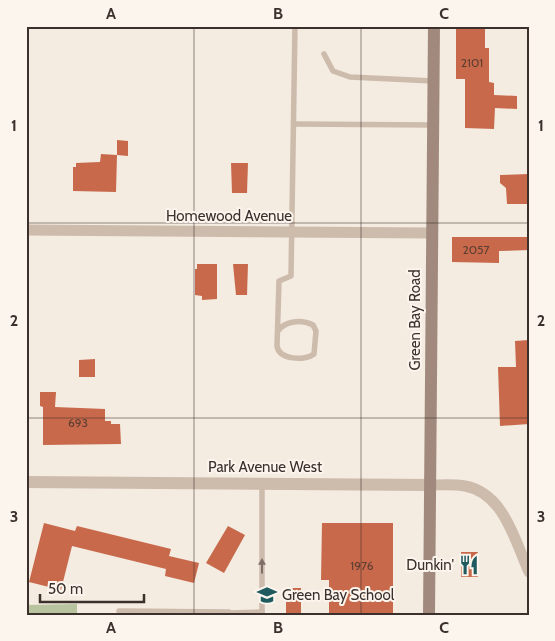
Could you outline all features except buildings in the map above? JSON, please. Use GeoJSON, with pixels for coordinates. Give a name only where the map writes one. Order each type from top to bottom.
{"type":"FeatureCollection","features":[{"type":"Feature","properties":{"kind":"main road","name":"Green Bay Road"},"geometry":{"type":"LineString","coordinates":[[428,615],[434,26]]}},
{"type":"Feature","properties":{"kind":"street","name":"Homewood Avenue"},"geometry":{"type":"LineString","coordinates":[[26,230],[432,233]]}},
{"type":"Feature","properties":{"kind":"street","name":"Park Avenue West"},"geometry":{"type":"LineString","coordinates":[[26,482],[466,486],[480,491],[498,506],[529,572]]}},
{"type":"Feature","properties":{"kind":"lane"},"geometry":{"type":"LineString","coordinates":[[278,331],[282,325],[291,322],[312,325],[316,331],[314,354],[309,357],[281,355],[277,346],[279,281],[291,276],[295,26]]}},
{"type":"Feature","properties":{"kind":"lane"},"geometry":{"type":"LineString","coordinates":[[324,54],[333,71],[350,77],[433,81]]}},
{"type":"Feature","properties":{"kind":"lane"},"geometry":{"type":"LineString","coordinates":[[294,124],[433,125]]}},
{"type":"Feature","properties":{"kind":"lane"},"geometry":{"type":"LineString","coordinates":[[119,611],[262,613],[262,483]]}},
{"type":"Feature","properties":{"kind":"green space"},"geometry":{"type":"Polygon","coordinates":[[[77,604],[77,615],[26,615],[26,605],[77,604]]]}},
{"type":"Feature","properties":{"kind":"place","name":"Dunkin'"},"geometry":{"type":"Point","coordinates":[469,565]}},
{"type":"Feature","properties":{"kind":"place","name":"Green Bay School"},"geometry":{"type":"Point","coordinates":[267,595]}}]}
